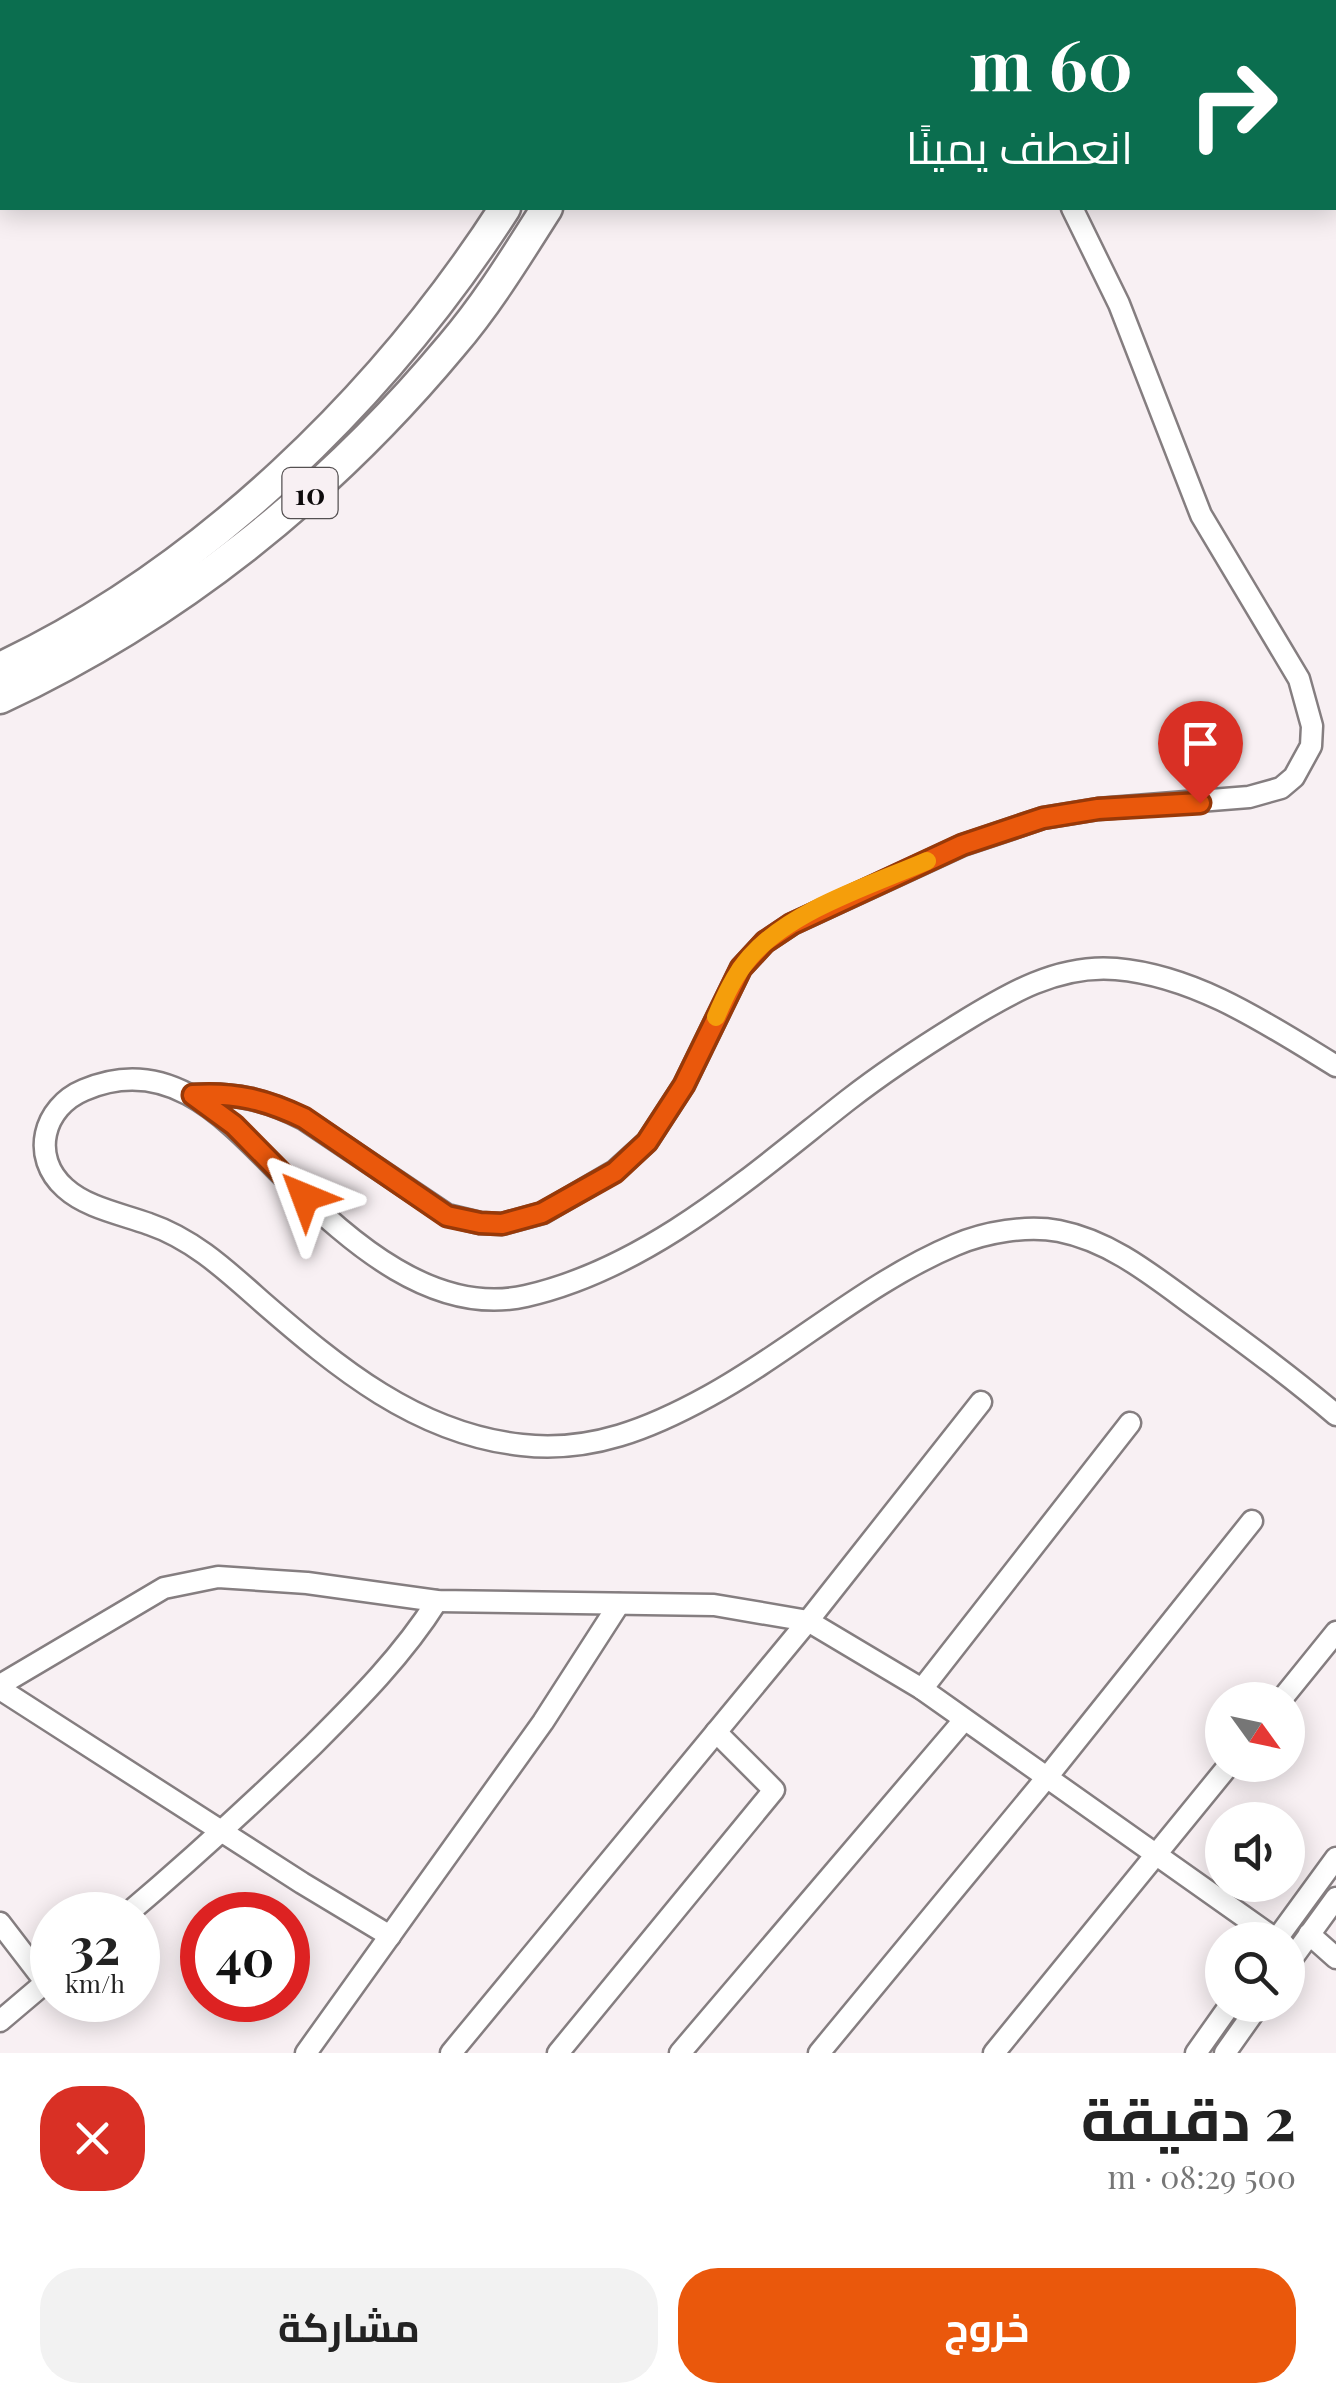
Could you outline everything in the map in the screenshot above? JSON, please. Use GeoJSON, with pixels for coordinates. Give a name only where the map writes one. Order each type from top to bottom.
{"type":"FeatureCollection","features":[{"type":"Feature","properties":{"kind":"highway","name":"10"},"geometry":{"type":"LineString","coordinates":[[0,668],[116,602],[218,529],[298,459],[421,322],[504,210]]}},
{"type":"Feature","properties":{"kind":"highway","name":"10"},"geometry":{"type":"LineString","coordinates":[[0,698],[138,625],[239,552],[310,494],[452,346],[546,210]]}},
{"type":"Feature","properties":{"kind":"highway"},"geometry":{"type":"LineString","coordinates":[[421,322],[452,346]]}},
{"type":"Feature","properties":{"kind":"street"},"geometry":{"type":"LineString","coordinates":[[193,1095],[238,1094],[304,1118],[447,1216],[480,1223],[524,1219],[577,1196],[615,1172],[642,1148],[684,1085],[741,968],[765,942],[792,924],[962,845],[1043,818],[1098,809],[1249,798],[1281,788],[1294,777],[1311,746],[1312,726],[1299,679],[1201,515],[1120,304],[1073,210]]}},
{"type":"Feature","properties":{"kind":"street"},"geometry":{"type":"LineString","coordinates":[[1336,1066],[1249,1014],[1182,984],[1107,968],[1062,974],[983,1010],[898,1063],[735,1188],[654,1242],[577,1279],[511,1299],[470,1297],[443,1290],[388,1264],[320,1212],[234,1125],[193,1095],[169,1085],[104,1083],[68,1098],[49,1120],[46,1130],[48,1154],[57,1179],[87,1202],[158,1227],[201,1250],[346,1371],[420,1417],[461,1433],[553,1447],[632,1434],[720,1390],[908,1269],[960,1242],[1009,1231],[1036,1230],[1059,1231],[1118,1253],[1255,1350],[1336,1415]]}},
{"type":"Feature","properties":{"kind":"street"},"geometry":{"type":"LineString","coordinates":[[451,2053],[808,1621],[981,1402]]}},
{"type":"Feature","properties":{"kind":"street"},"geometry":{"type":"LineString","coordinates":[[922,1689],[1130,1423]]}},
{"type":"Feature","properties":{"kind":"street"},"geometry":{"type":"LineString","coordinates":[[819,2053],[1252,1521]]}},
{"type":"Feature","properties":{"kind":"street"},"geometry":{"type":"LineString","coordinates":[[390,1936],[0,1687],[164,1588],[192,1580],[238,1578],[307,1583],[437,1601],[714,1606],[808,1621],[922,1689],[1250,1922]]}},
{"type":"Feature","properties":{"kind":"street"},"geometry":{"type":"LineString","coordinates":[[153,1892],[225,1832],[375,1681],[414,1637],[437,1601]]}},
{"type":"Feature","properties":{"kind":"street"},"geometry":{"type":"LineString","coordinates":[[306,2053],[543,1722],[619,1604]]}},
{"type":"Feature","properties":{"kind":"street"},"geometry":{"type":"LineString","coordinates":[[1296,1682],[1336,1632]]}},
{"type":"Feature","properties":{"kind":"street"},"geometry":{"type":"LineString","coordinates":[[680,2053],[964,1720]]}},
{"type":"Feature","properties":{"kind":"street"},"geometry":{"type":"LineString","coordinates":[[558,2053],[774,1790],[716,1732]]}},
{"type":"Feature","properties":{"kind":"street"},"geometry":{"type":"LineString","coordinates":[[994,2053],[1215,1782]]}},
{"type":"Feature","properties":{"kind":"street"},"geometry":{"type":"LineString","coordinates":[[1289,1922],[1336,1858]]}},
{"type":"Feature","properties":{"kind":"street"},"geometry":{"type":"LineString","coordinates":[[1305,1938],[1336,1898]]}},
{"type":"Feature","properties":{"kind":"street"},"geometry":{"type":"LineString","coordinates":[[0,1923],[30,1958]]}},
{"type":"Feature","properties":{"kind":"street"},"geometry":{"type":"LineString","coordinates":[[1309,1934],[1336,1958]]}},
{"type":"Feature","properties":{"kind":"street"},"geometry":{"type":"LineString","coordinates":[[0,2021],[30,1996]]}},
{"type":"Feature","properties":{"kind":"street"},"geometry":{"type":"LineString","coordinates":[[1196,2053],[1218,2022]]}},
{"type":"Feature","properties":{"kind":"street"},"geometry":{"type":"LineString","coordinates":[[1225,2053],[1247,2022]]}},
{"type":"Feature","properties":{"kind":"slow traffic"},"geometry":{"type":"LineString","coordinates":[[716,1017],[741,968],[772,936],[834,902],[927,861]]}},
{"type":"Feature","properties":{"kind":"route"},"geometry":{"type":"LineString","coordinates":[[305,1197],[234,1125],[193,1095],[238,1094],[304,1118],[447,1216],[502,1224],[524,1219],[577,1196],[615,1172],[642,1148],[684,1085],[733,981],[772,936],[834,902],[962,845],[1043,818],[1098,809],[1200,803]]}}]}
